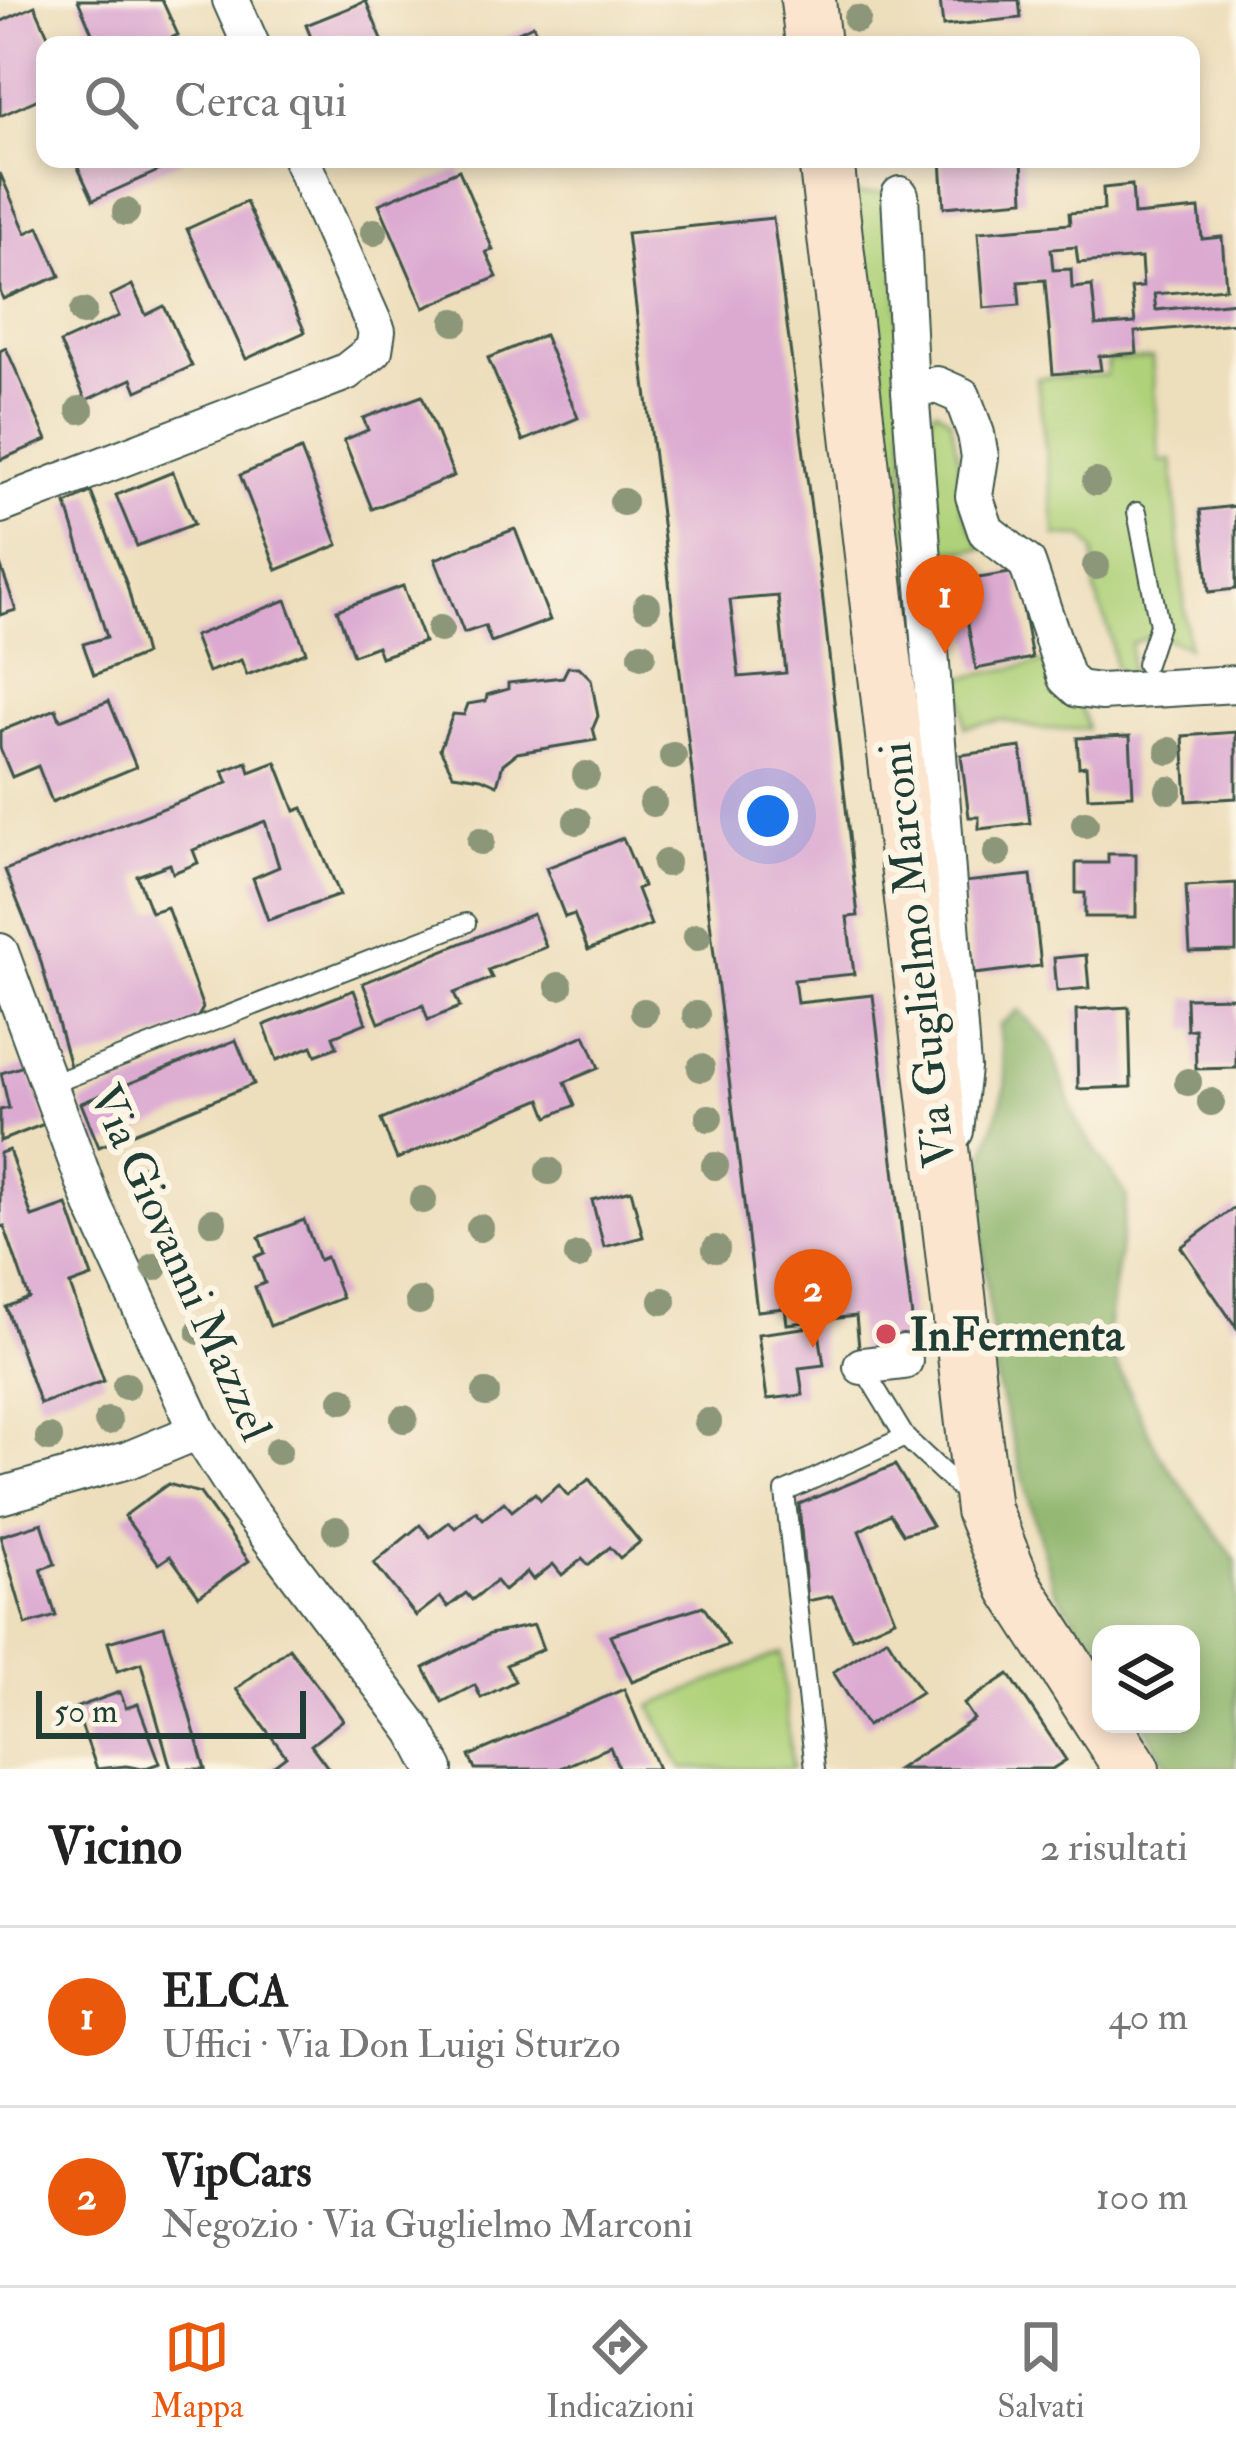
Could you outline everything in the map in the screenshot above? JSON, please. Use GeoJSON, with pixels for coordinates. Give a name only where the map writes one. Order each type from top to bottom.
{"type":"FeatureCollection","features":[{"type":"Feature","properties":{"kind":"street"},"geometry":{"type":"LineString","coordinates":[[231,0],[247,36]]}},
{"type":"Feature","properties":{"kind":"street"},"geometry":{"type":"LineString","coordinates":[[808,0],[812,36]]}},
{"type":"Feature","properties":{"kind":"street"},"geometry":{"type":"LineString","coordinates":[[0,505],[346,372],[374,350],[377,331],[305,168]]}},
{"type":"Feature","properties":{"kind":"street","name":"Via Guglielmo Marconi"},"geometry":{"type":"LineString","coordinates":[[827,168],[983,1510],[1015,1587],[1092,1706]]}},
{"type":"Feature","properties":{"kind":"street"},"geometry":{"type":"LineString","coordinates":[[900,195],[910,390],[962,1068],[945,1212]]}},
{"type":"Feature","properties":{"kind":"street"},"geometry":{"type":"LineString","coordinates":[[910,390],[937,385],[962,396],[976,434],[980,457],[974,496],[986,531],[1028,563],[1066,678],[1078,688],[1101,692],[1236,684]]}},
{"type":"Feature","properties":{"kind":"street","name":"Via Giovanni Mazzel"},"geometry":{"type":"LineString","coordinates":[[0,952],[93,1205],[198,1431],[246,1506],[415,1731],[436,1769]]}},
{"type":"Feature","properties":{"kind":"street"},"geometry":{"type":"LineString","coordinates":[[862,1366],[904,1361],[903,1353]]}},
{"type":"Feature","properties":{"kind":"street"},"geometry":{"type":"LineString","coordinates":[[0,1496],[128,1460],[198,1431]]}},
{"type":"Feature","properties":{"kind":"street","name":"Via Guglielmo Marconi"},"geometry":{"type":"LineString","coordinates":[[1109,1733],[1132,1769]]}},
{"type":"Feature","properties":{"kind":"lane"},"geometry":{"type":"LineString","coordinates":[[1137,512],[1159,625],[1146,664]]}},
{"type":"Feature","properties":{"kind":"lane"},"geometry":{"type":"LineString","coordinates":[[49,1085],[466,923]]}},
{"type":"Feature","properties":{"kind":"lane"},"geometry":{"type":"LineString","coordinates":[[862,1366],[905,1437],[983,1510]]}},
{"type":"Feature","properties":{"kind":"lane"},"geometry":{"type":"LineString","coordinates":[[815,1769],[784,1492],[905,1437]]}},
{"type":"Feature","properties":{"kind":"green space"},"geometry":{"type":"Polygon","coordinates":[[[894,192],[917,747],[850,195],[894,192]]]}},
{"type":"Feature","properties":{"kind":"green space"},"geometry":{"type":"Polygon","coordinates":[[[1152,358],[1160,462],[1172,460],[1188,647],[1157,635],[1131,643],[1130,677],[1115,668],[1109,630],[1095,592],[1094,551],[1084,537],[1056,536],[1037,378],[1106,375],[1108,360],[1152,358]]]}},
{"type":"Feature","properties":{"kind":"green space"},"geometry":{"type":"Polygon","coordinates":[[[936,409],[950,419],[961,507],[983,549],[936,552],[923,423],[936,409]]]}},
{"type":"Feature","properties":{"kind":"green space"},"geometry":{"type":"Polygon","coordinates":[[[1050,661],[1082,712],[1087,729],[1040,729],[1002,720],[965,727],[961,678],[1050,661]]]}},
{"type":"Feature","properties":{"kind":"green space"},"geometry":{"type":"Polygon","coordinates":[[[1019,1010],[1049,1042],[1077,1122],[1127,1197],[1106,1343],[1159,1454],[1236,1561],[1236,1769],[1169,1769],[1148,1733],[1200,1733],[1200,1625],[1092,1625],[1092,1644],[1053,1586],[997,1384],[976,1184],[1006,1086],[999,1026],[1019,1010]]]}},
{"type":"Feature","properties":{"kind":"green space"},"geometry":{"type":"Polygon","coordinates":[[[781,1653],[792,1769],[682,1769],[651,1706],[781,1653]]]}},
{"type":"Feature","properties":{"kind":"building"},"geometry":{"type":"Polygon","coordinates":[[[78,0],[162,0],[178,35],[176,36],[93,36],[78,0]]]}},
{"type":"Feature","properties":{"kind":"building"},"geometry":{"type":"Polygon","coordinates":[[[940,0],[1019,0],[1021,18],[943,26],[940,0]]]}},
{"type":"Feature","properties":{"kind":"building"},"geometry":{"type":"Polygon","coordinates":[[[366,1],[380,36],[310,36],[306,25],[366,1]]]}},
{"type":"Feature","properties":{"kind":"building"},"geometry":{"type":"Polygon","coordinates":[[[35,6],[48,36],[36,36],[36,100],[0,116],[0,22],[35,6]]]}},
{"type":"Feature","properties":{"kind":"building"},"geometry":{"type":"Polygon","coordinates":[[[533,25],[538,36],[510,36],[533,25]]]}},
{"type":"Feature","properties":{"kind":"building"},"geometry":{"type":"Polygon","coordinates":[[[78,168],[165,168],[93,200],[78,168]]]}},
{"type":"Feature","properties":{"kind":"building"},"geometry":{"type":"Polygon","coordinates":[[[942,168],[1022,168],[1024,200],[944,207],[942,168]]]}},
{"type":"Feature","properties":{"kind":"building"},"geometry":{"type":"Polygon","coordinates":[[[459,170],[493,250],[486,252],[497,277],[424,308],[379,204],[459,170]]]}},
{"type":"Feature","properties":{"kind":"building"},"geometry":{"type":"Polygon","coordinates":[[[0,173],[26,233],[39,227],[60,276],[3,299],[0,291],[0,173]]]}},
{"type":"Feature","properties":{"kind":"building"},"geometry":{"type":"Polygon","coordinates":[[[1132,185],[1134,215],[1199,209],[1202,239],[1222,237],[1226,288],[1154,294],[1156,310],[1236,302],[1236,323],[1135,332],[1137,353],[1099,356],[1101,370],[1053,374],[1045,280],[1018,282],[1020,305],[984,308],[978,232],[1070,224],[1069,213],[1104,210],[1103,188],[1132,185]],[[1076,247],[1051,249],[1053,270],[1071,269],[1072,288],[1092,286],[1096,326],[1135,323],[1131,288],[1143,287],[1141,258],[1078,263],[1076,247]]]}},
{"type":"Feature","properties":{"kind":"building"},"geometry":{"type":"Polygon","coordinates":[[[246,202],[305,332],[246,359],[187,229],[246,202]]]}},
{"type":"Feature","properties":{"kind":"building"},"geometry":{"type":"Polygon","coordinates":[[[773,218],[858,916],[847,917],[854,974],[794,980],[797,1003],[873,995],[916,1351],[860,1358],[856,1316],[787,1324],[785,1308],[757,1311],[627,233],[773,218]],[[778,596],[730,600],[739,677],[786,673],[778,596]]]}},
{"type":"Feature","properties":{"kind":"building"},"geometry":{"type":"Polygon","coordinates":[[[132,285],[146,315],[164,306],[192,366],[137,391],[132,379],[86,400],[60,343],[119,316],[110,296],[132,285]]]}},
{"type":"Feature","properties":{"kind":"building"},"geometry":{"type":"Polygon","coordinates":[[[544,335],[578,418],[523,441],[488,358],[544,335]]]}},
{"type":"Feature","properties":{"kind":"building"},"geometry":{"type":"Polygon","coordinates":[[[6,348],[47,440],[0,460],[0,351],[6,348]]]}},
{"type":"Feature","properties":{"kind":"building"},"geometry":{"type":"Polygon","coordinates":[[[422,396],[454,476],[372,509],[344,440],[368,430],[363,418],[422,396]]]}},
{"type":"Feature","properties":{"kind":"building"},"geometry":{"type":"Polygon","coordinates":[[[301,450],[338,545],[277,570],[240,475],[301,450]]]}},
{"type":"Feature","properties":{"kind":"building"},"geometry":{"type":"Polygon","coordinates":[[[173,472],[194,524],[137,546],[116,495],[173,472]]]}},
{"type":"Feature","properties":{"kind":"building"},"geometry":{"type":"Polygon","coordinates":[[[91,492],[127,585],[145,654],[94,675],[83,644],[107,637],[66,504],[91,492]]]}},
{"type":"Feature","properties":{"kind":"building"},"geometry":{"type":"Polygon","coordinates":[[[1236,506],[1236,589],[1209,592],[1200,510],[1236,506]]]}},
{"type":"Feature","properties":{"kind":"building"},"geometry":{"type":"Polygon","coordinates":[[[515,529],[550,620],[491,642],[485,626],[464,633],[435,559],[515,529]]]}},
{"type":"Feature","properties":{"kind":"building"},"geometry":{"type":"Polygon","coordinates":[[[0,564],[16,610],[0,615],[0,564]]]}},
{"type":"Feature","properties":{"kind":"building"},"geometry":{"type":"Polygon","coordinates":[[[1016,572],[1032,658],[976,669],[960,581],[1016,572]]]}},
{"type":"Feature","properties":{"kind":"building"},"geometry":{"type":"Polygon","coordinates":[[[403,586],[424,642],[381,657],[377,646],[353,655],[337,610],[403,586]]]}},
{"type":"Feature","properties":{"kind":"building"},"geometry":{"type":"Polygon","coordinates":[[[286,600],[306,652],[247,675],[241,660],[208,672],[194,636],[286,600]]]}},
{"type":"Feature","properties":{"kind":"building"},"geometry":{"type":"Polygon","coordinates":[[[568,667],[579,667],[591,679],[598,716],[593,728],[596,740],[517,753],[503,764],[497,785],[453,774],[440,749],[453,714],[464,715],[468,704],[486,701],[487,695],[508,689],[508,683],[563,677],[568,667]]]}},
{"type":"Feature","properties":{"kind":"building"},"geometry":{"type":"Polygon","coordinates":[[[109,701],[136,767],[52,802],[38,766],[12,777],[0,748],[0,731],[56,709],[60,720],[109,701]]]}},
{"type":"Feature","properties":{"kind":"building"},"geometry":{"type":"Polygon","coordinates":[[[1236,732],[1236,798],[1187,801],[1183,736],[1236,732]]]}},
{"type":"Feature","properties":{"kind":"building"},"geometry":{"type":"Polygon","coordinates":[[[1130,736],[1133,795],[1088,797],[1086,766],[1079,767],[1077,738],[1130,736]]]}},
{"type":"Feature","properties":{"kind":"building"},"geometry":{"type":"Polygon","coordinates":[[[1021,747],[1030,823],[979,829],[979,817],[969,817],[961,755],[1021,747]]]}},
{"type":"Feature","properties":{"kind":"building"},"geometry":{"type":"Polygon","coordinates":[[[247,762],[250,772],[276,762],[295,811],[303,808],[340,895],[268,920],[253,878],[279,867],[265,821],[193,850],[198,863],[173,873],[170,864],[137,876],[151,912],[167,907],[203,1008],[194,1024],[70,1066],[39,955],[5,870],[228,783],[223,771],[247,762]]]}},
{"type":"Feature","properties":{"kind":"building"},"geometry":{"type":"Polygon","coordinates":[[[623,838],[643,886],[637,889],[651,925],[588,950],[574,914],[565,917],[546,868],[623,838]]]}},
{"type":"Feature","properties":{"kind":"building"},"geometry":{"type":"Polygon","coordinates":[[[1108,854],[1136,854],[1136,917],[1085,917],[1085,893],[1076,893],[1076,863],[1108,863],[1108,854]]]}},
{"type":"Feature","properties":{"kind":"building"},"geometry":{"type":"Polygon","coordinates":[[[1031,875],[1041,966],[974,974],[964,882],[1031,875]]]}},
{"type":"Feature","properties":{"kind":"building"},"geometry":{"type":"Polygon","coordinates":[[[1236,883],[1236,951],[1190,952],[1186,886],[1236,883]]]}},
{"type":"Feature","properties":{"kind":"building"},"geometry":{"type":"Polygon","coordinates":[[[533,914],[546,947],[488,970],[492,978],[454,993],[460,1007],[428,1020],[423,1005],[379,1023],[363,983],[533,914]]]}},
{"type":"Feature","properties":{"kind":"building"},"geometry":{"type":"Polygon","coordinates":[[[1086,955],[1089,988],[1057,991],[1054,958],[1086,955]]]}},
{"type":"Feature","properties":{"kind":"building"},"geometry":{"type":"Polygon","coordinates":[[[354,990],[366,1023],[333,1036],[337,1047],[316,1055],[312,1046],[277,1060],[264,1025],[354,990]]]}},
{"type":"Feature","properties":{"kind":"building"},"geometry":{"type":"Polygon","coordinates":[[[1236,997],[1236,1068],[1196,1069],[1195,1029],[1187,1030],[1186,998],[1236,997]]]}},
{"type":"Feature","properties":{"kind":"building"},"geometry":{"type":"Polygon","coordinates":[[[1129,1007],[1131,1087],[1078,1089],[1076,1010],[1129,1007]]]}},
{"type":"Feature","properties":{"kind":"building"},"geometry":{"type":"Polygon","coordinates":[[[585,1035],[599,1068],[565,1082],[575,1105],[548,1117],[541,1099],[397,1159],[381,1120],[585,1035]]]}},
{"type":"Feature","properties":{"kind":"building"},"geometry":{"type":"Polygon","coordinates":[[[236,1040],[254,1084],[99,1147],[81,1103],[236,1040]]]}},
{"type":"Feature","properties":{"kind":"building"},"geometry":{"type":"Polygon","coordinates":[[[27,1065],[47,1123],[0,1141],[0,1110],[9,1108],[1,1073],[27,1065]]]}},
{"type":"Feature","properties":{"kind":"building"},"geometry":{"type":"Polygon","coordinates":[[[9,1150],[32,1217],[67,1205],[92,1277],[70,1285],[104,1381],[40,1404],[6,1307],[29,1298],[4,1226],[0,1227],[0,1153],[9,1150]]]}},
{"type":"Feature","properties":{"kind":"building"},"geometry":{"type":"Polygon","coordinates":[[[631,1190],[643,1237],[604,1247],[592,1200],[631,1190]]]}},
{"type":"Feature","properties":{"kind":"building"},"geometry":{"type":"Polygon","coordinates":[[[1236,1206],[1236,1327],[1181,1247],[1236,1206]]]}},
{"type":"Feature","properties":{"kind":"building"},"geometry":{"type":"Polygon","coordinates":[[[304,1220],[319,1260],[326,1257],[342,1298],[270,1326],[255,1287],[265,1283],[255,1257],[265,1253],[259,1237],[304,1220]]]}},
{"type":"Feature","properties":{"kind":"building"},"geometry":{"type":"Polygon","coordinates":[[[818,1326],[824,1365],[799,1368],[803,1395],[767,1399],[758,1334],[818,1326]]]}},
{"type":"Feature","properties":{"kind":"building"},"geometry":{"type":"Polygon","coordinates":[[[895,1465],[932,1526],[903,1534],[890,1514],[859,1531],[895,1619],[852,1638],[832,1596],[807,1601],[799,1504],[895,1465]]]}},
{"type":"Feature","properties":{"kind":"building"},"geometry":{"type":"Polygon","coordinates":[[[589,1479],[640,1542],[620,1558],[610,1547],[588,1565],[582,1559],[562,1575],[553,1564],[533,1580],[527,1572],[504,1591],[496,1581],[472,1600],[466,1593],[448,1607],[440,1597],[416,1616],[374,1563],[420,1525],[430,1537],[449,1522],[455,1528],[476,1511],[483,1519],[504,1502],[512,1511],[535,1493],[541,1500],[559,1485],[568,1496],[589,1479]]]}},
{"type":"Feature","properties":{"kind":"building"},"geometry":{"type":"Polygon","coordinates":[[[168,1484],[200,1493],[249,1561],[199,1596],[170,1556],[159,1564],[124,1516],[168,1484]]]}},
{"type":"Feature","properties":{"kind":"building"},"geometry":{"type":"Polygon","coordinates":[[[42,1523],[55,1564],[41,1569],[56,1616],[26,1625],[0,1536],[42,1523]]]}},
{"type":"Feature","properties":{"kind":"building"},"geometry":{"type":"Polygon","coordinates":[[[703,1606],[728,1645],[632,1682],[610,1635],[703,1606]]]}},
{"type":"Feature","properties":{"kind":"building"},"geometry":{"type":"Polygon","coordinates":[[[534,1625],[543,1649],[506,1665],[515,1681],[481,1698],[475,1685],[442,1702],[424,1668],[490,1634],[534,1625]]]}},
{"type":"Feature","properties":{"kind":"building"},"geometry":{"type":"Polygon","coordinates":[[[164,1626],[205,1769],[171,1769],[141,1663],[117,1671],[108,1642],[164,1626]]]}},
{"type":"Feature","properties":{"kind":"building"},"geometry":{"type":"Polygon","coordinates":[[[887,1638],[921,1692],[867,1726],[833,1672],[887,1638]]]}},
{"type":"Feature","properties":{"kind":"building"},"geometry":{"type":"Polygon","coordinates":[[[289,1648],[343,1720],[311,1745],[329,1769],[269,1769],[286,1756],[236,1689],[289,1648]]]}},
{"type":"Feature","properties":{"kind":"building"},"geometry":{"type":"Polygon","coordinates":[[[1009,1674],[1066,1760],[1052,1769],[898,1769],[974,1719],[964,1704],[1009,1674]]]}},
{"type":"Feature","properties":{"kind":"building"},"geometry":{"type":"Polygon","coordinates":[[[624,1689],[658,1769],[619,1769],[610,1747],[559,1769],[475,1769],[469,1756],[624,1689]]]}},
{"type":"Feature","properties":{"kind":"building"},"geometry":{"type":"Polygon","coordinates":[[[120,1692],[126,1708],[138,1704],[160,1763],[143,1769],[97,1769],[75,1708],[120,1692]]]}},
{"type":"Feature","properties":{"kind":"place","name":"ELCA"},"geometry":{"type":"Point","coordinates":[945,654]}},
{"type":"Feature","properties":{"kind":"place","name":"InFermenta"},"geometry":{"type":"Point","coordinates":[886,1334]}},
{"type":"Feature","properties":{"kind":"place","name":"VipCars"},"geometry":{"type":"Point","coordinates":[813,1348]}}]}
